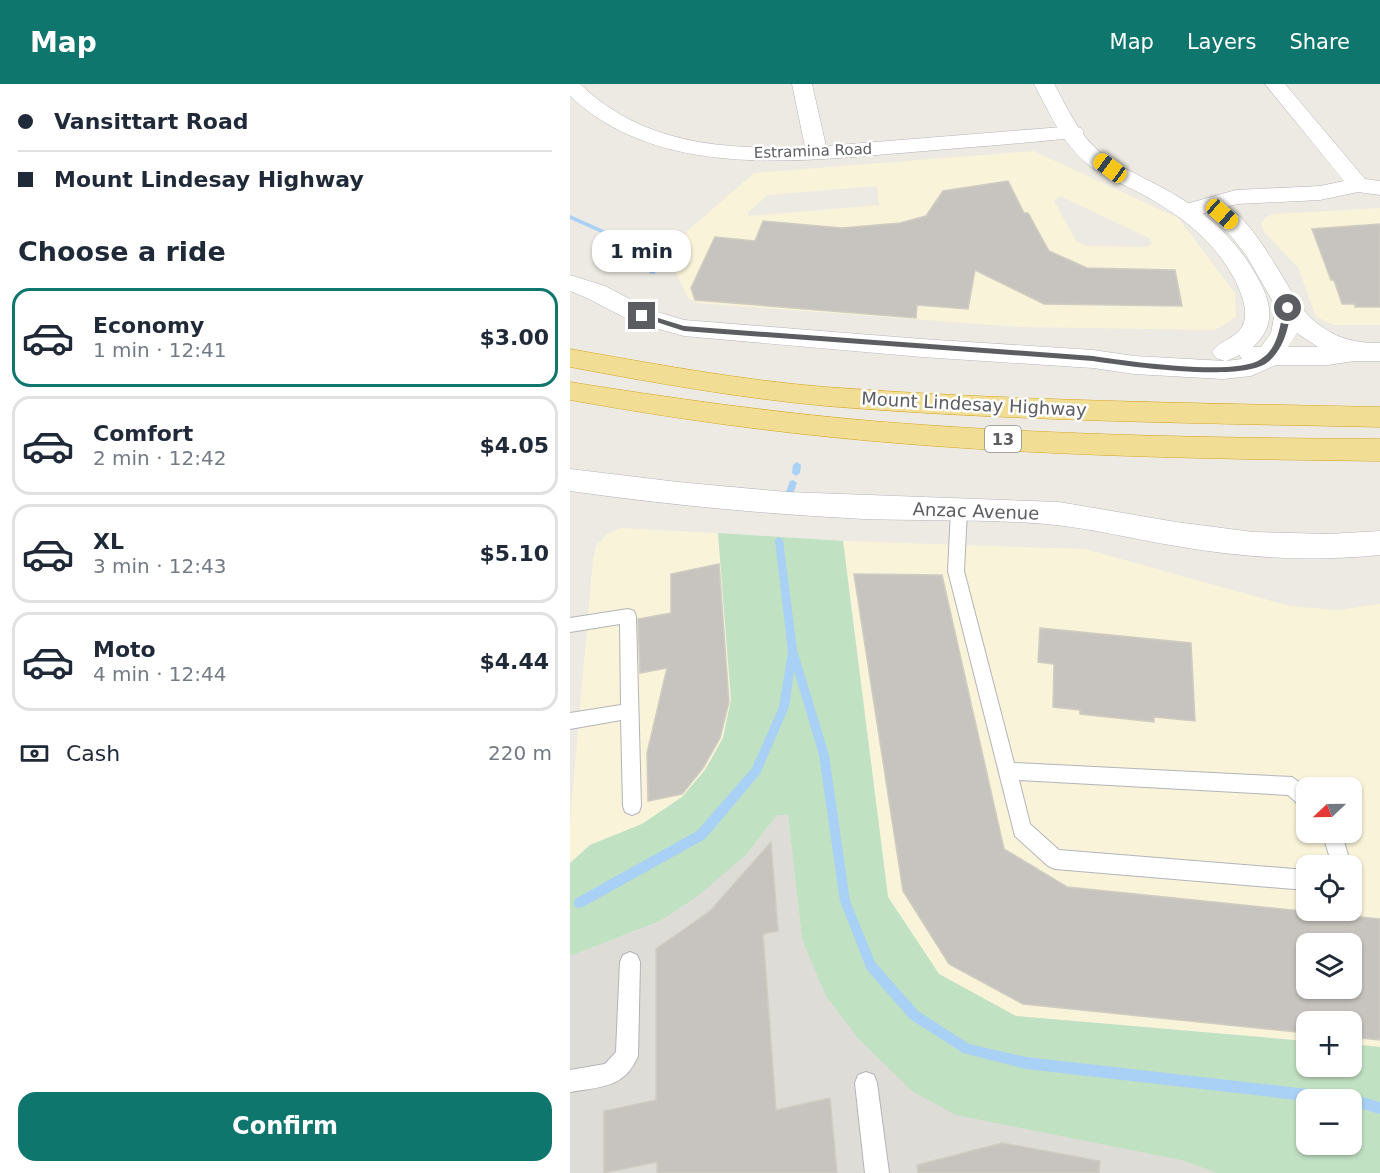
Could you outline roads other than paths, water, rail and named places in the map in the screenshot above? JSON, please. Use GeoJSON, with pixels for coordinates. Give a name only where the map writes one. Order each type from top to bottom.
{"type":"FeatureCollection","features":[{"type":"Feature","properties":{"kind":"highway","name":"Mount Lindesay Highway"},"geometry":{"type":"LineString","coordinates":[[570,358],[663,375],[836,397],[1117,411],[1380,417]]}},
{"type":"Feature","properties":{"kind":"highway","name":"Mount Lindesay Highway"},"geometry":{"type":"LineString","coordinates":[[570,391],[758,421],[889,432],[1030,441],[1380,450]]}},
{"type":"Feature","properties":{"kind":"street"},"geometry":{"type":"LineString","coordinates":[[802,84],[817,153]]}},
{"type":"Feature","properties":{"kind":"street"},"geometry":{"type":"LineString","coordinates":[[1044,84],[1086,151],[1110,168],[1235,225],[1256,251],[1288,308],[1319,338],[1354,352]]}},
{"type":"Feature","properties":{"kind":"street"},"geometry":{"type":"LineString","coordinates":[[1275,84],[1358,185]]}},
{"type":"Feature","properties":{"kind":"street","name":"Estramina Road"},"geometry":{"type":"LineString","coordinates":[[570,85],[593,107],[628,128],[671,142],[716,150],[764,154],[817,153],[1074,132]]}},
{"type":"Feature","properties":{"kind":"street"},"geometry":{"type":"LineString","coordinates":[[1205,213],[1256,198],[1320,193],[1358,185],[1380,188]]}},
{"type":"Feature","properties":{"kind":"street"},"geometry":{"type":"LineString","coordinates":[[1205,213],[1252,290],[1258,312],[1258,320],[1244,344],[1225,352]]}},
{"type":"Feature","properties":{"kind":"street"},"geometry":{"type":"LineString","coordinates":[[570,264],[581,270],[596,292]]}},
{"type":"Feature","properties":{"kind":"street"},"geometry":{"type":"LineString","coordinates":[[570,283],[596,292],[642,316],[684,328],[922,348],[1093,358],[1134,365],[1223,369],[1251,367],[1270,356],[1284,334],[1288,308]]}},
{"type":"Feature","properties":{"kind":"street"},"geometry":{"type":"LineString","coordinates":[[1093,358],[1128,352],[1225,352],[1244,356],[1328,356],[1354,352],[1380,352]]}},
{"type":"Feature","properties":{"kind":"street","name":"Anzac Avenue"},"geometry":{"type":"LineString","coordinates":[[571,484],[739,500],[1042,512],[1263,546],[1330,547],[1380,543]]}},
{"type":"Feature","properties":{"kind":"lane"},"geometry":{"type":"LineString","coordinates":[[959,510],[956,571],[1022,829],[1055,859],[1296,879]]}},
{"type":"Feature","properties":{"kind":"lane"},"geometry":{"type":"LineString","coordinates":[[570,625],[628,616],[632,806]]}},
{"type":"Feature","properties":{"kind":"lane"},"geometry":{"type":"LineString","coordinates":[[570,721],[630,711]]}},
{"type":"Feature","properties":{"kind":"lane"},"geometry":{"type":"LineString","coordinates":[[1009,771],[1292,786],[1296,790]]}},
{"type":"Feature","properties":{"kind":"lane"},"geometry":{"type":"LineString","coordinates":[[570,1081],[611,1074],[627,1056],[630,962]]}},
{"type":"Feature","properties":{"kind":"lane"},"geometry":{"type":"LineString","coordinates":[[866,1083],[877,1173]]}},
{"type":"Feature","properties":{"kind":"waterway"},"geometry":{"type":"LineString","coordinates":[[570,217],[606,233],[653,273]]}},
{"type":"Feature","properties":{"kind":"waterway"},"geometry":{"type":"LineString","coordinates":[[796,473],[797,465]]}},
{"type":"Feature","properties":{"kind":"waterway"},"geometry":{"type":"LineString","coordinates":[[790,492],[793,483]]}},
{"type":"Feature","properties":{"kind":"waterway"},"geometry":{"type":"LineString","coordinates":[[779,540],[792,650],[824,755],[845,901],[871,966],[914,1015],[967,1049],[1026,1063],[1296,1094]]}},
{"type":"Feature","properties":{"kind":"waterway"},"geometry":{"type":"LineString","coordinates":[[579,903],[701,835],[756,771],[784,707],[792,653]]}},
{"type":"Feature","properties":{"kind":"waterway"},"geometry":{"type":"LineString","coordinates":[[1362,1103],[1380,1108]]}}]}
